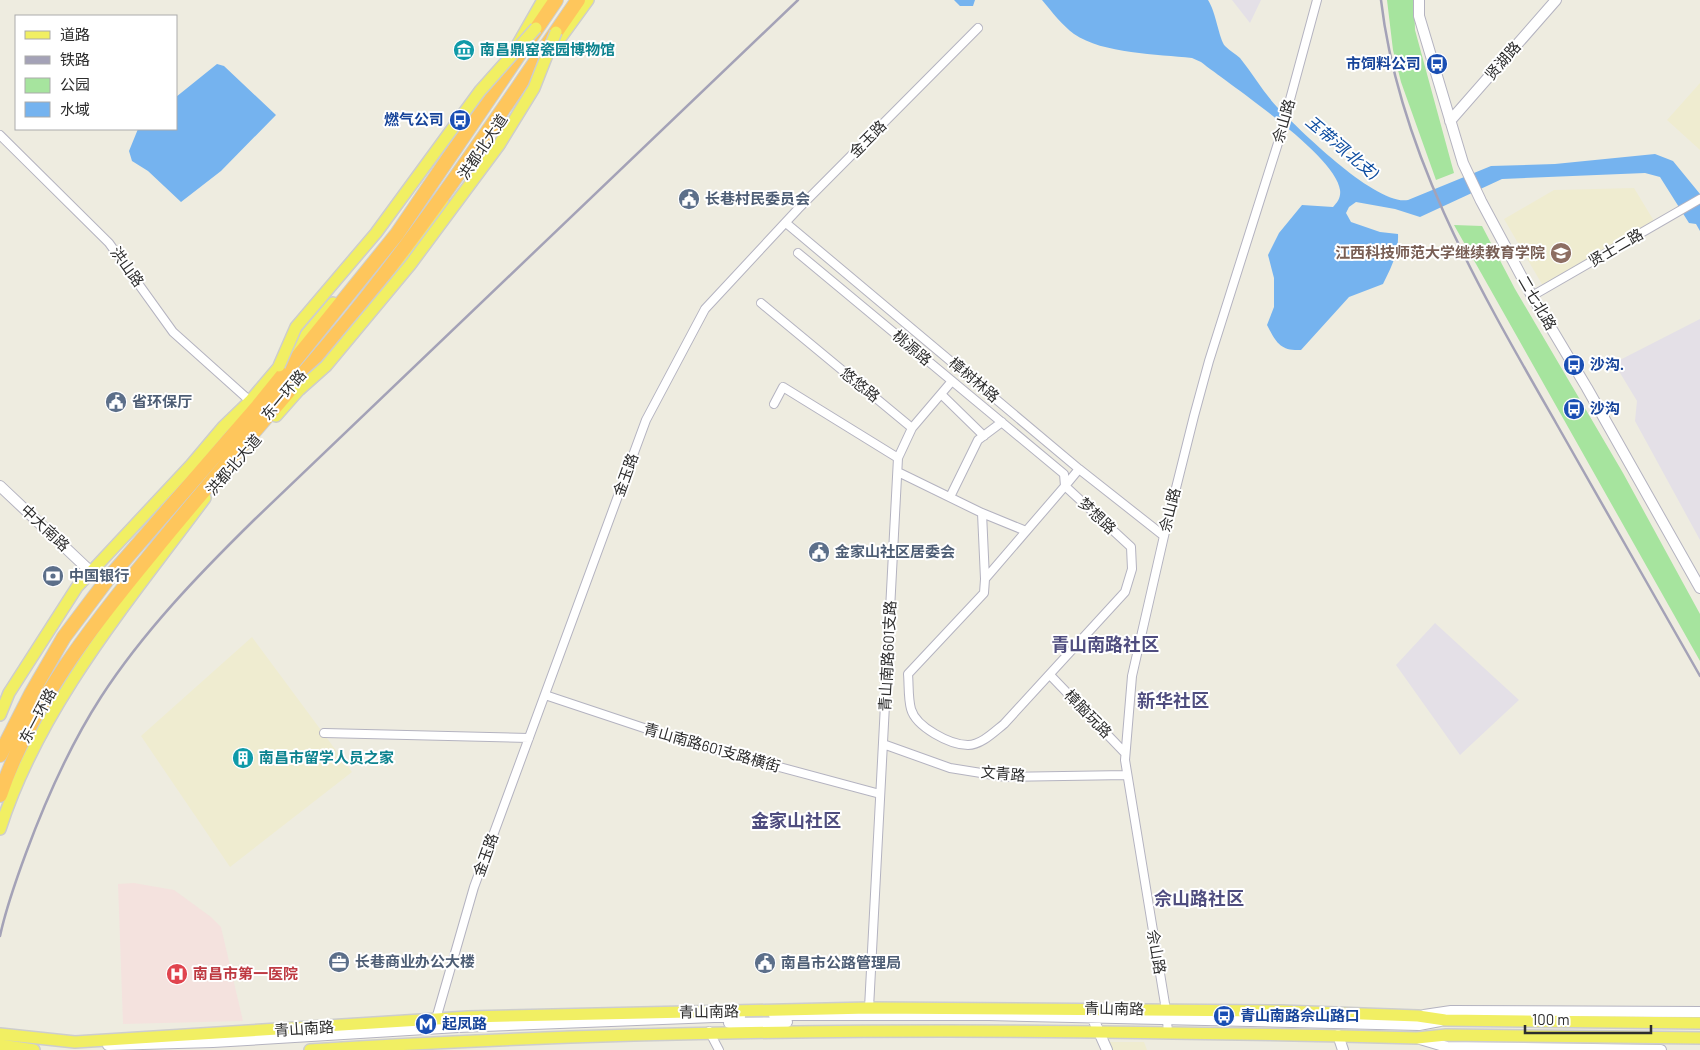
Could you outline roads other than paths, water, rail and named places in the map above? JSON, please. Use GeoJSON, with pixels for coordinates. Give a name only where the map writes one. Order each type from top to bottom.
{"type":"FeatureCollection","features":[{"type":"Feature","properties":{"kind":"highway","name":"东一环路"},"geometry":{"type":"LineString","coordinates":[[0,755],[31,694],[69,630],[107,580],[258,406],[397,234],[556,0]]}},
{"type":"Feature","properties":{"kind":"highway","name":"东一环路"},"geometry":{"type":"LineString","coordinates":[[0,795],[42,704],[79,644],[177,522],[350,318],[415,232],[578,0]]}},
{"type":"Feature","properties":{"kind":"main road","name":"洪都北大道"},"geometry":{"type":"LineString","coordinates":[[0,715],[9,694],[77,587],[90,571],[149,511],[223,427],[250,402],[400,220],[507,63],[543,0]]}},
{"type":"Feature","properties":{"kind":"main road","name":"洪都北大道"},"geometry":{"type":"LineString","coordinates":[[0,828],[13,788],[40,734],[83,666],[206,497],[299,390],[413,252],[518,96],[588,0]]}},
{"type":"Feature","properties":{"kind":"main road","name":"二七北路"},"geometry":{"type":"LineString","coordinates":[[1419,0],[1419,16],[1463,163],[1480,201],[1532,296],[1587,388],[1700,588]]}},
{"type":"Feature","properties":{"kind":"main road","name":"贤湖路"},"geometry":{"type":"LineString","coordinates":[[1450,119],[1551,0]]}},
{"type":"Feature","properties":{"kind":"main road","name":"贤湖路"},"geometry":{"type":"LineString","coordinates":[[1450,119],[1556,0]]}},
{"type":"Feature","properties":{"kind":"main road"},"geometry":{"type":"LineString","coordinates":[[279,366],[296,327],[376,233],[480,91],[536,28]]}},
{"type":"Feature","properties":{"kind":"main road"},"geometry":{"type":"LineString","coordinates":[[299,390],[326,366],[410,265],[499,145],[534,88],[556,32]]}},
{"type":"Feature","properties":{"kind":"main road","name":"中大南路"},"geometry":{"type":"LineString","coordinates":[[0,486],[90,571]]}},
{"type":"Feature","properties":{"kind":"main road","name":"青山南路"},"geometry":{"type":"LineString","coordinates":[[310,1050],[429,1035],[869,1008],[1093,1020],[1167,1021],[1418,1016],[1451,1011],[1700,1012]]}},
{"type":"Feature","properties":{"kind":"main road","name":"青山南路"},"geometry":{"type":"LineString","coordinates":[[1418,1016],[1445,1020],[1700,1023]]}},
{"type":"Feature","properties":{"kind":"main road"},"geometry":{"type":"LineString","coordinates":[[114,1050],[643,1024],[1010,1019],[1093,1020],[1107,1050]]}},
{"type":"Feature","properties":{"kind":"main road","name":"青山南路"},"geometry":{"type":"LineString","coordinates":[[0,1034],[74,1046],[429,1035],[709,1032],[1093,1020],[1167,1021],[1338,1035],[1417,1038],[1446,1035],[1700,1038]]}},
{"type":"Feature","properties":{"kind":"main road"},"geometry":{"type":"LineString","coordinates":[[1167,1021],[1419,1025],[1445,1020]]}},
{"type":"Feature","properties":{"kind":"main road"},"geometry":{"type":"LineString","coordinates":[[1167,1021],[1418,1031],[1446,1035]]}},
{"type":"Feature","properties":{"kind":"main road"},"geometry":{"type":"LineString","coordinates":[[1338,1035],[1343,1050]]}},
{"type":"Feature","properties":{"kind":"main road","name":"青山南路"},"geometry":{"type":"LineString","coordinates":[[1417,1038],[1447,1048],[1661,1050]]}},
{"type":"Feature","properties":{"kind":"main road"},"geometry":{"type":"LineString","coordinates":[[0,1045],[34,1050]]}},
{"type":"Feature","properties":{"kind":"street","name":"佘山路"},"geometry":{"type":"LineString","coordinates":[[1167,1021],[1127,775],[1126,753],[1132,676],[1164,536],[1209,361],[1279,140],[1317,0]]}},
{"type":"Feature","properties":{"kind":"street","name":"金玉路"},"geometry":{"type":"LineString","coordinates":[[429,1035],[474,887],[646,420],[705,309],[786,223],[978,28]]}},
{"type":"Feature","properties":{"kind":"street","name":"洪山路"},"geometry":{"type":"LineString","coordinates":[[0,136],[109,243],[173,332],[250,402]]}},
{"type":"Feature","properties":{"kind":"street","name":"贤士二路"},"geometry":{"type":"LineString","coordinates":[[1532,296],[1660,224],[1700,198]]}},
{"type":"Feature","properties":{"kind":"street","name":"樟树林路"},"geometry":{"type":"LineString","coordinates":[[786,223],[1079,469],[1164,536]]}},
{"type":"Feature","properties":{"kind":"street","name":"桃源路"},"geometry":{"type":"LineString","coordinates":[[798,253],[1064,474],[1065,486]]}},
{"type":"Feature","properties":{"kind":"street","name":"悠悠路"},"geometry":{"type":"LineString","coordinates":[[761,303],[912,428]]}},
{"type":"Feature","properties":{"kind":"street"},"geometry":{"type":"LineString","coordinates":[[774,404],[784,387],[898,458],[912,428],[952,381]]}},
{"type":"Feature","properties":{"kind":"street"},"geometry":{"type":"LineString","coordinates":[[940,394],[984,436]]}},
{"type":"Feature","properties":{"kind":"street"},"geometry":{"type":"LineString","coordinates":[[950,497],[978,440],[1002,422]]}},
{"type":"Feature","properties":{"kind":"street","name":"青山南路601支路"},"geometry":{"type":"LineString","coordinates":[[869,1008],[898,458]]}},
{"type":"Feature","properties":{"kind":"street"},"geometry":{"type":"LineString","coordinates":[[1065,486],[1079,469]]}},
{"type":"Feature","properties":{"kind":"street"},"geometry":{"type":"LineString","coordinates":[[898,472],[1026,532]]}},
{"type":"Feature","properties":{"kind":"street","name":"梦想路"},"geometry":{"type":"LineString","coordinates":[[1065,486],[1131,547],[1132,569],[1125,592],[1004,724],[987,738],[969,745],[952,742],[928,731],[911,711],[908,674],[984,594],[985,579],[1065,486]]}},
{"type":"Feature","properties":{"kind":"street"},"geometry":{"type":"LineString","coordinates":[[982,513],[985,579]]}},
{"type":"Feature","properties":{"kind":"street","name":"樟脑玩路"},"geometry":{"type":"LineString","coordinates":[[1050,675],[1126,753]]}},
{"type":"Feature","properties":{"kind":"street","name":"青山南路601支路横街"},"geometry":{"type":"LineString","coordinates":[[545,695],[686,742],[880,794]]}},
{"type":"Feature","properties":{"kind":"street"},"geometry":{"type":"LineString","coordinates":[[324,733],[529,738]]}},
{"type":"Feature","properties":{"kind":"street","name":"文青路"},"geometry":{"type":"LineString","coordinates":[[883,744],[950,768],[1006,777],[1127,775]]}},
{"type":"Feature","properties":{"kind":"street"},"geometry":{"type":"LineString","coordinates":[[709,1032],[719,1050]]}},
{"type":"Feature","properties":{"kind":"water"},"geometry":{"type":"Polygon","coordinates":[[[954,0],[975,0],[973,6],[960,6],[954,0]]]}},
{"type":"Feature","properties":{"kind":"water"},"geometry":{"type":"Polygon","coordinates":[[[1042,0],[1208,0],[1223,43],[1240,58],[1277,107],[1339,164],[1377,191],[1394,199],[1408,200],[1491,166],[1555,164],[1655,154],[1673,161],[1700,194],[1700,231],[1696,224],[1689,223],[1660,177],[1645,173],[1502,179],[1420,217],[1395,209],[1356,202],[1349,207],[1346,213],[1351,222],[1380,232],[1398,234],[1396,254],[1389,272],[1383,284],[1349,297],[1301,350],[1288,349],[1276,341],[1267,325],[1274,307],[1274,278],[1268,255],[1279,233],[1302,205],[1333,207],[1335,205],[1339,199],[1340,190],[1334,175],[1321,158],[1302,140],[1257,103],[1201,62],[1192,58],[1131,52],[1100,46],[1086,41],[1065,27],[1042,0]]]}},
{"type":"Feature","properties":{"kind":"water"},"geometry":{"type":"Polygon","coordinates":[[[217,64],[224,66],[276,115],[221,171],[181,202],[148,171],[132,161],[129,151],[138,130],[178,130],[178,95],[217,64]]]}},
{"type":"Feature","properties":{"kind":"railway"},"geometry":{"type":"LineString","coordinates":[[0,936],[8,905],[26,853],[50,793],[69,753],[101,697],[153,627],[192,583],[254,520],[798,0]]}},
{"type":"Feature","properties":{"kind":"railway"},"geometry":{"type":"LineString","coordinates":[[1381,0],[1391,57],[1405,112],[1447,220],[1472,272],[1500,323],[1700,676]]}},
{"type":"Feature","properties":{"kind":"place","name":"南昌鼎窑瓷园博物馆"},"geometry":{"type":"Point","coordinates":[464,50]}},
{"type":"Feature","properties":{"kind":"place","name":"市饲料公司"},"geometry":{"type":"Point","coordinates":[1437,64]}},
{"type":"Feature","properties":{"kind":"place","name":"燃气公司"},"geometry":{"type":"Point","coordinates":[460,120]}},
{"type":"Feature","properties":{"kind":"place","name":"长巷村民委员会"},"geometry":{"type":"Point","coordinates":[689,199]}},
{"type":"Feature","properties":{"kind":"place","name":"江西科技师范大学继续教育学院"},"geometry":{"type":"Point","coordinates":[1561,253]}},
{"type":"Feature","properties":{"kind":"place","name":"沙沟."},"geometry":{"type":"Point","coordinates":[1574,365]}},
{"type":"Feature","properties":{"kind":"place","name":"省环保厅"},"geometry":{"type":"Point","coordinates":[116,402]}},
{"type":"Feature","properties":{"kind":"place","name":"沙沟"},"geometry":{"type":"Point","coordinates":[1574,409]}},
{"type":"Feature","properties":{"kind":"place","name":"金家山社区居委会"},"geometry":{"type":"Point","coordinates":[819,552]}},
{"type":"Feature","properties":{"kind":"place","name":"中国银行"},"geometry":{"type":"Point","coordinates":[53,576]}},
{"type":"Feature","properties":{"kind":"place","name":"南昌市留学人员之家"},"geometry":{"type":"Point","coordinates":[243,758]}},
{"type":"Feature","properties":{"kind":"place","name":"长巷商业办公大楼"},"geometry":{"type":"Point","coordinates":[339,962]}},
{"type":"Feature","properties":{"kind":"place","name":"南昌市公路管理局"},"geometry":{"type":"Point","coordinates":[765,963]}},
{"type":"Feature","properties":{"kind":"place","name":"南昌市第一医院"},"geometry":{"type":"Point","coordinates":[177,974]}},
{"type":"Feature","properties":{"kind":"place","name":"青山南路佘山路口"},"geometry":{"type":"Point","coordinates":[1224,1016]}},
{"type":"Feature","properties":{"kind":"place","name":"起凤路"},"geometry":{"type":"Point","coordinates":[426,1024]}},
{"type":"Feature","properties":{"kind":"district","name":"青山南路社区"},"geometry":{"type":"Point","coordinates":[1105,645]}},
{"type":"Feature","properties":{"kind":"district","name":"新华社区"},"geometry":{"type":"Point","coordinates":[1173,701]}},
{"type":"Feature","properties":{"kind":"district","name":"金家山社区"},"geometry":{"type":"Point","coordinates":[796,821]}},
{"type":"Feature","properties":{"kind":"district","name":"佘山路社区"},"geometry":{"type":"Point","coordinates":[1199,899]}},
{"type":"Feature","properties":{"kind":"water label","name":"玉带河(北支)"},"geometry":{"type":"Point","coordinates":[1342,147]}}]}
